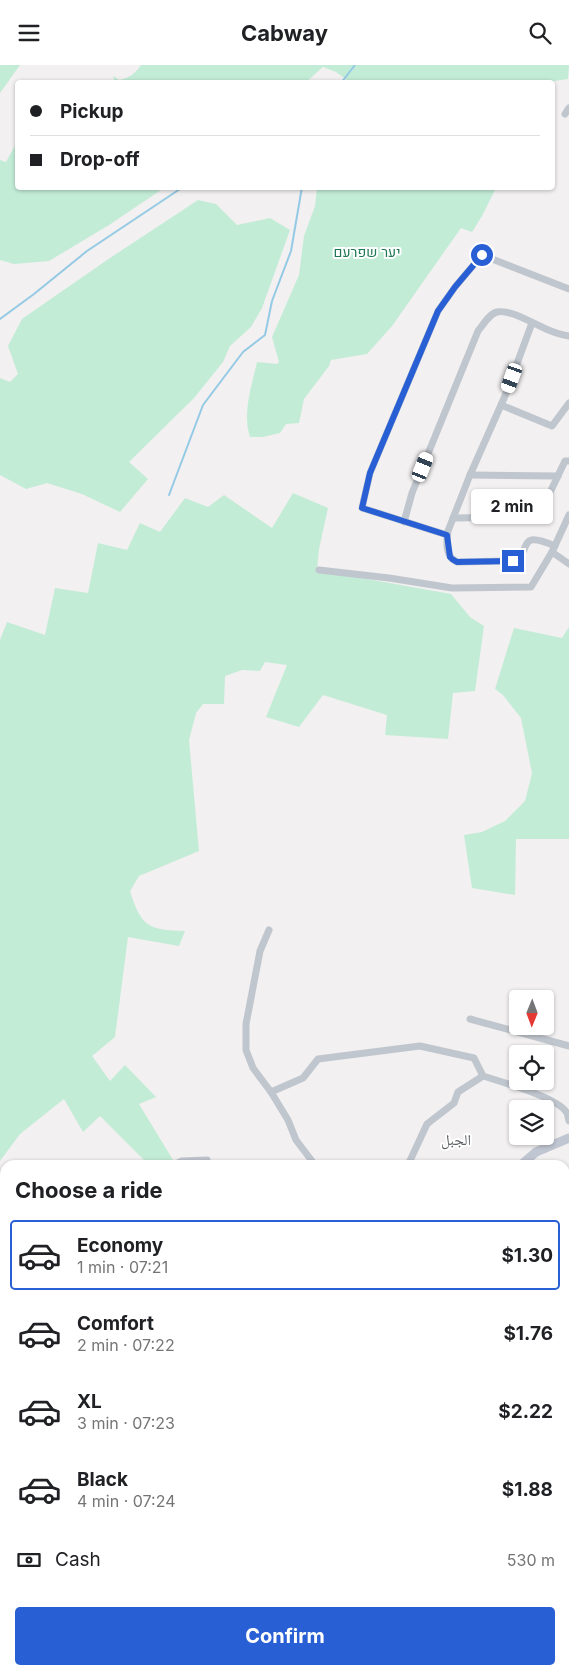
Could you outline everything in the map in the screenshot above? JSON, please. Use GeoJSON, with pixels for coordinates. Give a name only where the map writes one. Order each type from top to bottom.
{"type":"FeatureCollection","features":[{"type":"Feature","properties":{"kind":"main road"},"geometry":{"type":"LineString","coordinates":[[527,1160],[536,1152],[569,1139]]}},
{"type":"Feature","properties":{"kind":"street"},"geometry":{"type":"LineString","coordinates":[[447,535],[362,508],[370,473],[438,311],[482,255],[569,289]]}},
{"type":"Feature","properties":{"kind":"street"},"geometry":{"type":"LineString","coordinates":[[404,522],[412,493],[478,331],[488,318],[498,312],[513,314],[549,331],[569,336]]}},
{"type":"Feature","properties":{"kind":"street"},"geometry":{"type":"LineString","coordinates":[[532,323],[501,405],[470,475],[447,535],[450,557],[457,562],[513,561],[519,557],[525,544],[532,539],[542,540],[569,564]]}},
{"type":"Feature","properties":{"kind":"street"},"geometry":{"type":"LineString","coordinates":[[501,405],[552,426],[569,403]]}},
{"type":"Feature","properties":{"kind":"street"},"geometry":{"type":"LineString","coordinates":[[545,503],[566,461],[569,461]]}},
{"type":"Feature","properties":{"kind":"street"},"geometry":{"type":"LineString","coordinates":[[470,475],[558,475]]}},
{"type":"Feature","properties":{"kind":"street"},"geometry":{"type":"LineString","coordinates":[[319,570],[452,588],[531,587],[553,549],[569,515]]}},
{"type":"Feature","properties":{"kind":"street"},"geometry":{"type":"LineString","coordinates":[[453,518],[522,517]]}},
{"type":"Feature","properties":{"kind":"street"},"geometry":{"type":"LineString","coordinates":[[269,930],[260,951],[246,1024],[246,1050],[253,1067],[271,1091],[288,1120],[296,1141],[311,1160]]}},
{"type":"Feature","properties":{"kind":"street"},"geometry":{"type":"LineString","coordinates":[[470,1019],[569,1046]]}},
{"type":"Feature","properties":{"kind":"street"},"geometry":{"type":"LineString","coordinates":[[271,1091],[303,1078],[318,1059],[420,1046],[474,1058],[483,1076],[528,1089],[559,1106],[566,1112],[569,1121]]}},
{"type":"Feature","properties":{"kind":"street"},"geometry":{"type":"LineString","coordinates":[[410,1160],[427,1124],[454,1103],[458,1093],[483,1076]]}},
{"type":"Feature","properties":{"kind":"green space"},"geometry":{"type":"Polygon","coordinates":[[[0,65],[20,65],[0,93],[0,65]]]}},
{"type":"Feature","properties":{"kind":"green space"},"geometry":{"type":"Polygon","coordinates":[[[141,65],[569,65],[568,79],[555,81],[347,80],[336,72],[323,67],[308,80],[119,80],[134,73],[141,65]]]}},
{"type":"Feature","properties":{"kind":"green space"},"geometry":{"type":"Polygon","coordinates":[[[15,146],[15,190],[161,190],[109,225],[49,261],[14,264],[0,260],[0,160],[6,162],[15,146]]]}},
{"type":"Feature","properties":{"kind":"green space","name":"יער שפרעם"},"geometry":{"type":"Polygon","coordinates":[[[317,190],[495,190],[472,232],[461,228],[392,326],[367,354],[331,360],[329,366],[304,399],[299,423],[286,424],[280,433],[263,437],[250,437],[247,409],[257,362],[277,364],[279,362],[272,337],[299,275],[304,236],[315,206],[317,190]]]}},
{"type":"Feature","properties":{"kind":"green space"},"geometry":{"type":"Polygon","coordinates":[[[198,200],[216,204],[237,225],[270,218],[290,230],[262,308],[251,327],[230,346],[223,362],[194,398],[129,462],[148,479],[120,512],[82,494],[47,483],[26,489],[0,475],[0,378],[10,382],[18,374],[8,346],[22,319],[198,200]]]}},
{"type":"Feature","properties":{"kind":"green space"},"geometry":{"type":"Polygon","coordinates":[[[293,493],[328,508],[319,549],[317,570],[451,594],[470,617],[484,626],[475,691],[453,693],[448,739],[385,735],[387,715],[323,695],[299,727],[266,717],[287,665],[265,662],[260,671],[242,670],[225,676],[224,704],[203,704],[196,713],[189,740],[199,851],[139,876],[130,891],[138,912],[148,924],[163,929],[185,931],[179,946],[128,937],[115,1037],[92,1056],[110,1081],[125,1065],[156,1097],[139,1104],[173,1160],[144,1160],[100,1116],[83,1132],[64,1099],[20,1134],[0,1160],[0,640],[7,622],[45,635],[55,588],[88,593],[98,543],[127,550],[140,523],[160,532],[185,498],[208,507],[224,495],[272,528],[293,493]]]}},
{"type":"Feature","properties":{"kind":"green space"},"geometry":{"type":"Polygon","coordinates":[[[569,627],[569,839],[516,839],[515,895],[472,888],[464,835],[482,832],[505,821],[525,801],[532,773],[521,718],[503,695],[495,689],[514,628],[562,638],[569,627]]]}},
{"type":"Feature","properties":{"kind":"waterway"},"geometry":{"type":"LineString","coordinates":[[343,80],[355,65]]}},
{"type":"Feature","properties":{"kind":"waterway"},"geometry":{"type":"LineString","coordinates":[[0,319],[87,251],[178,190]]}},
{"type":"Feature","properties":{"kind":"waterway"},"geometry":{"type":"LineString","coordinates":[[169,495],[203,405],[243,352],[265,335],[272,301],[291,251],[301,190]]}},
{"type":"Feature","properties":{"kind":"district","name":"الجبل"},"geometry":{"type":"Point","coordinates":[456,1139]}},
{"type":"Feature","properties":{"kind":"route"},"geometry":{"type":"LineString","coordinates":[[482,255],[438,311],[370,473],[362,508],[447,535],[450,557],[457,562],[513,561]]}}]}
